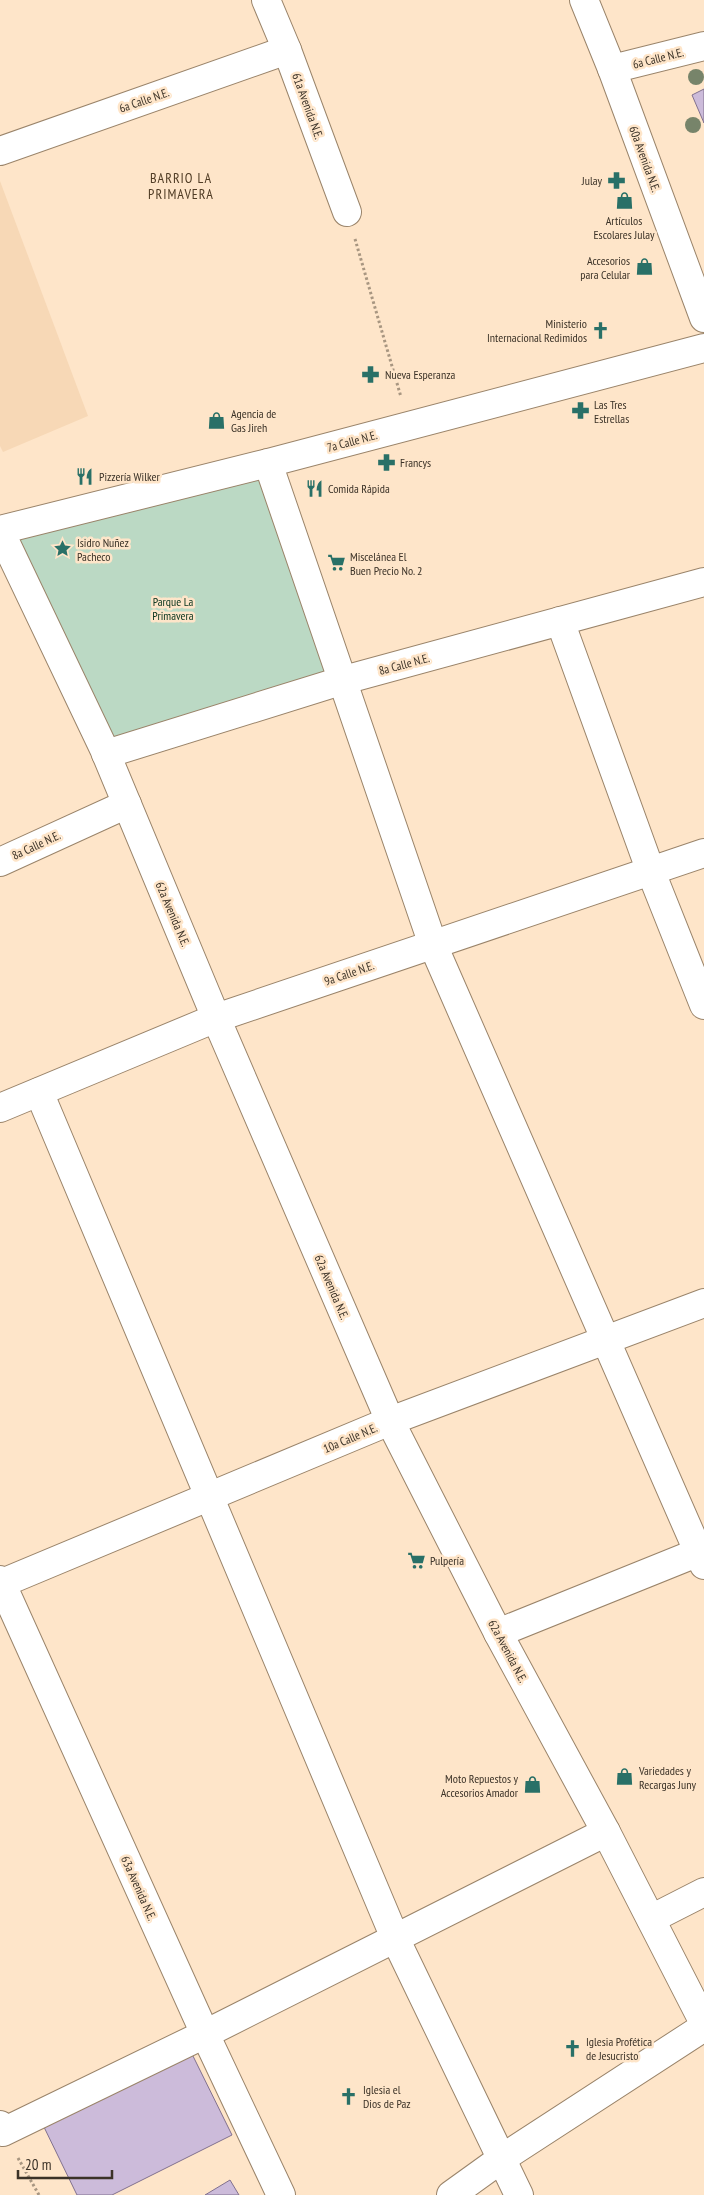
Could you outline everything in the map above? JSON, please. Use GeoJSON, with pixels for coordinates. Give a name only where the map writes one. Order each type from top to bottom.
{"type":"FeatureCollection","features":[{"type":"Feature","properties":{"kind":"street","name":"61a Avenida N.E."},"geometry":{"type":"LineString","coordinates":[[266,0],[287,50],[347,212]]}},
{"type":"Feature","properties":{"kind":"street","name":"60a Avenida N.E."},"geometry":{"type":"LineString","coordinates":[[584,0],[612,69],[704,318]]}},
{"type":"Feature","properties":{"kind":"street","name":"6a Calle N.E."},"geometry":{"type":"LineString","coordinates":[[612,69],[704,46]]}},
{"type":"Feature","properties":{"kind":"street","name":"6a Calle N.E."},"geometry":{"type":"LineString","coordinates":[[0,151],[287,50]]}},
{"type":"Feature","properties":{"kind":"street","name":"7a Calle N.E."},"geometry":{"type":"LineString","coordinates":[[0,531],[268,463],[704,348]]}},
{"type":"Feature","properties":{"kind":"street"},"geometry":{"type":"LineString","coordinates":[[268,463],[344,680],[433,945],[702,1556],[498,1633]]}},
{"type":"Feature","properties":{"kind":"street","name":"62a Avenida N.E."},"geometry":{"type":"LineString","coordinates":[[0,531],[106,754],[216,1018],[390,1421],[498,1633],[606,1832],[704,2023]]}},
{"type":"Feature","properties":{"kind":"street","name":"8a Calle N.E."},"geometry":{"type":"LineString","coordinates":[[106,754],[344,680],[704,582]]}},
{"type":"Feature","properties":{"kind":"street"},"geometry":{"type":"LineString","coordinates":[[560,621],[651,872],[704,1005]]}},
{"type":"Feature","properties":{"kind":"street","name":"8a Calle N.E."},"geometry":{"type":"LineString","coordinates":[[0,862],[127,804]]}},
{"type":"Feature","properties":{"kind":"street","name":"9a Calle N.E."},"geometry":{"type":"LineString","coordinates":[[0,1108],[216,1018],[704,853]]}},
{"type":"Feature","properties":{"kind":"street"},"geometry":{"type":"LineString","coordinates":[[39,1092],[395,1938],[519,2195]]}},
{"type":"Feature","properties":{"kind":"street","name":"10a Calle N.E."},"geometry":{"type":"LineString","coordinates":[[0,1582],[390,1421],[606,1338],[704,1303]]}},
{"type":"Feature","properties":{"kind":"street","name":"63a Avenida N.E."},"geometry":{"type":"LineString","coordinates":[[0,1582],[205,2034],[281,2195]]}},
{"type":"Feature","properties":{"kind":"street"},"geometry":{"type":"LineString","coordinates":[[2,2128],[205,2034],[606,1832]]}},
{"type":"Feature","properties":{"kind":"street"},"geometry":{"type":"LineString","coordinates":[[651,1919],[704,1892]]}},
{"type":"Feature","properties":{"kind":"street"},"geometry":{"type":"LineString","coordinates":[[451,2195],[501,2159],[704,2028]]}},
{"type":"Feature","properties":{"kind":"path"},"geometry":{"type":"LineString","coordinates":[[347,212],[409,426]]}},
{"type":"Feature","properties":{"kind":"path"},"geometry":{"type":"LineString","coordinates":[[2,2128],[39,2195]]}},
{"type":"Feature","properties":{"kind":"shaded area"},"geometry":{"type":"Polygon","coordinates":[[[0,181],[88,416],[3,452],[0,446],[0,181]]]}},
{"type":"Feature","properties":{"kind":"green space","name":"Parque La Primavera"},"geometry":{"type":"Polygon","coordinates":[[[268,463],[344,680],[104,749],[0,530],[268,463]]]}},
{"type":"Feature","properties":{"kind":"building"},"geometry":{"type":"Polygon","coordinates":[[[704,89],[704,123],[692,95],[704,89]]]}},
{"type":"Feature","properties":{"kind":"building"},"geometry":{"type":"Polygon","coordinates":[[[191,2052],[232,2135],[112,2195],[77,2195],[43,2125],[191,2052]]]}},
{"type":"Feature","properties":{"kind":"building"},"geometry":{"type":"Polygon","coordinates":[[[230,2180],[239,2195],[205,2195],[230,2180]]]}},
{"type":"Feature","properties":{"kind":"place","name":"Julay"},"geometry":{"type":"Point","coordinates":[616,180]}},
{"type":"Feature","properties":{"kind":"place","name":"Artículos Escolares Julay"},"geometry":{"type":"Point","coordinates":[624,201]}},
{"type":"Feature","properties":{"kind":"place","name":"Accesorios para Celular"},"geometry":{"type":"Point","coordinates":[644,267]}},
{"type":"Feature","properties":{"kind":"place","name":"Ministerio Internacional Redimidos"},"geometry":{"type":"Point","coordinates":[601,330]}},
{"type":"Feature","properties":{"kind":"place","name":"Nueva Esperanza"},"geometry":{"type":"Point","coordinates":[371,374]}},
{"type":"Feature","properties":{"kind":"place","name":"Las Tres Estrellas"},"geometry":{"type":"Point","coordinates":[580,411]}},
{"type":"Feature","properties":{"kind":"place","name":"Agencia de Gas Jireh"},"geometry":{"type":"Point","coordinates":[217,420]}},
{"type":"Feature","properties":{"kind":"place","name":"Francys"},"geometry":{"type":"Point","coordinates":[386,462]}},
{"type":"Feature","properties":{"kind":"place","name":"Pizzería Wilker"},"geometry":{"type":"Point","coordinates":[85,476]}},
{"type":"Feature","properties":{"kind":"place","name":"Comida Rápida"},"geometry":{"type":"Point","coordinates":[314,488]}},
{"type":"Feature","properties":{"kind":"place","name":"Isidro Nuñez Pacheco"},"geometry":{"type":"Point","coordinates":[63,549]}},
{"type":"Feature","properties":{"kind":"place","name":"Miscelánea El Buen Precio No. 2"},"geometry":{"type":"Point","coordinates":[336,563]}},
{"type":"Feature","properties":{"kind":"place","name":"Pulpería"},"geometry":{"type":"Point","coordinates":[416,1560]}},
{"type":"Feature","properties":{"kind":"place","name":"Variedades y Recargas Juny"},"geometry":{"type":"Point","coordinates":[625,1777]}},
{"type":"Feature","properties":{"kind":"place","name":"Moto Repuestos y Accesorios Amador"},"geometry":{"type":"Point","coordinates":[532,1785]}},
{"type":"Feature","properties":{"kind":"place","name":"Iglesia Profética de Jesucristo"},"geometry":{"type":"Point","coordinates":[572,2048]}},
{"type":"Feature","properties":{"kind":"place","name":"Iglesia el Dios de Paz"},"geometry":{"type":"Point","coordinates":[349,2096]}},
{"type":"Feature","properties":{"kind":"district","name":"BARRIO LA PRIMAVERA"},"geometry":{"type":"Point","coordinates":[181,186]}}]}
